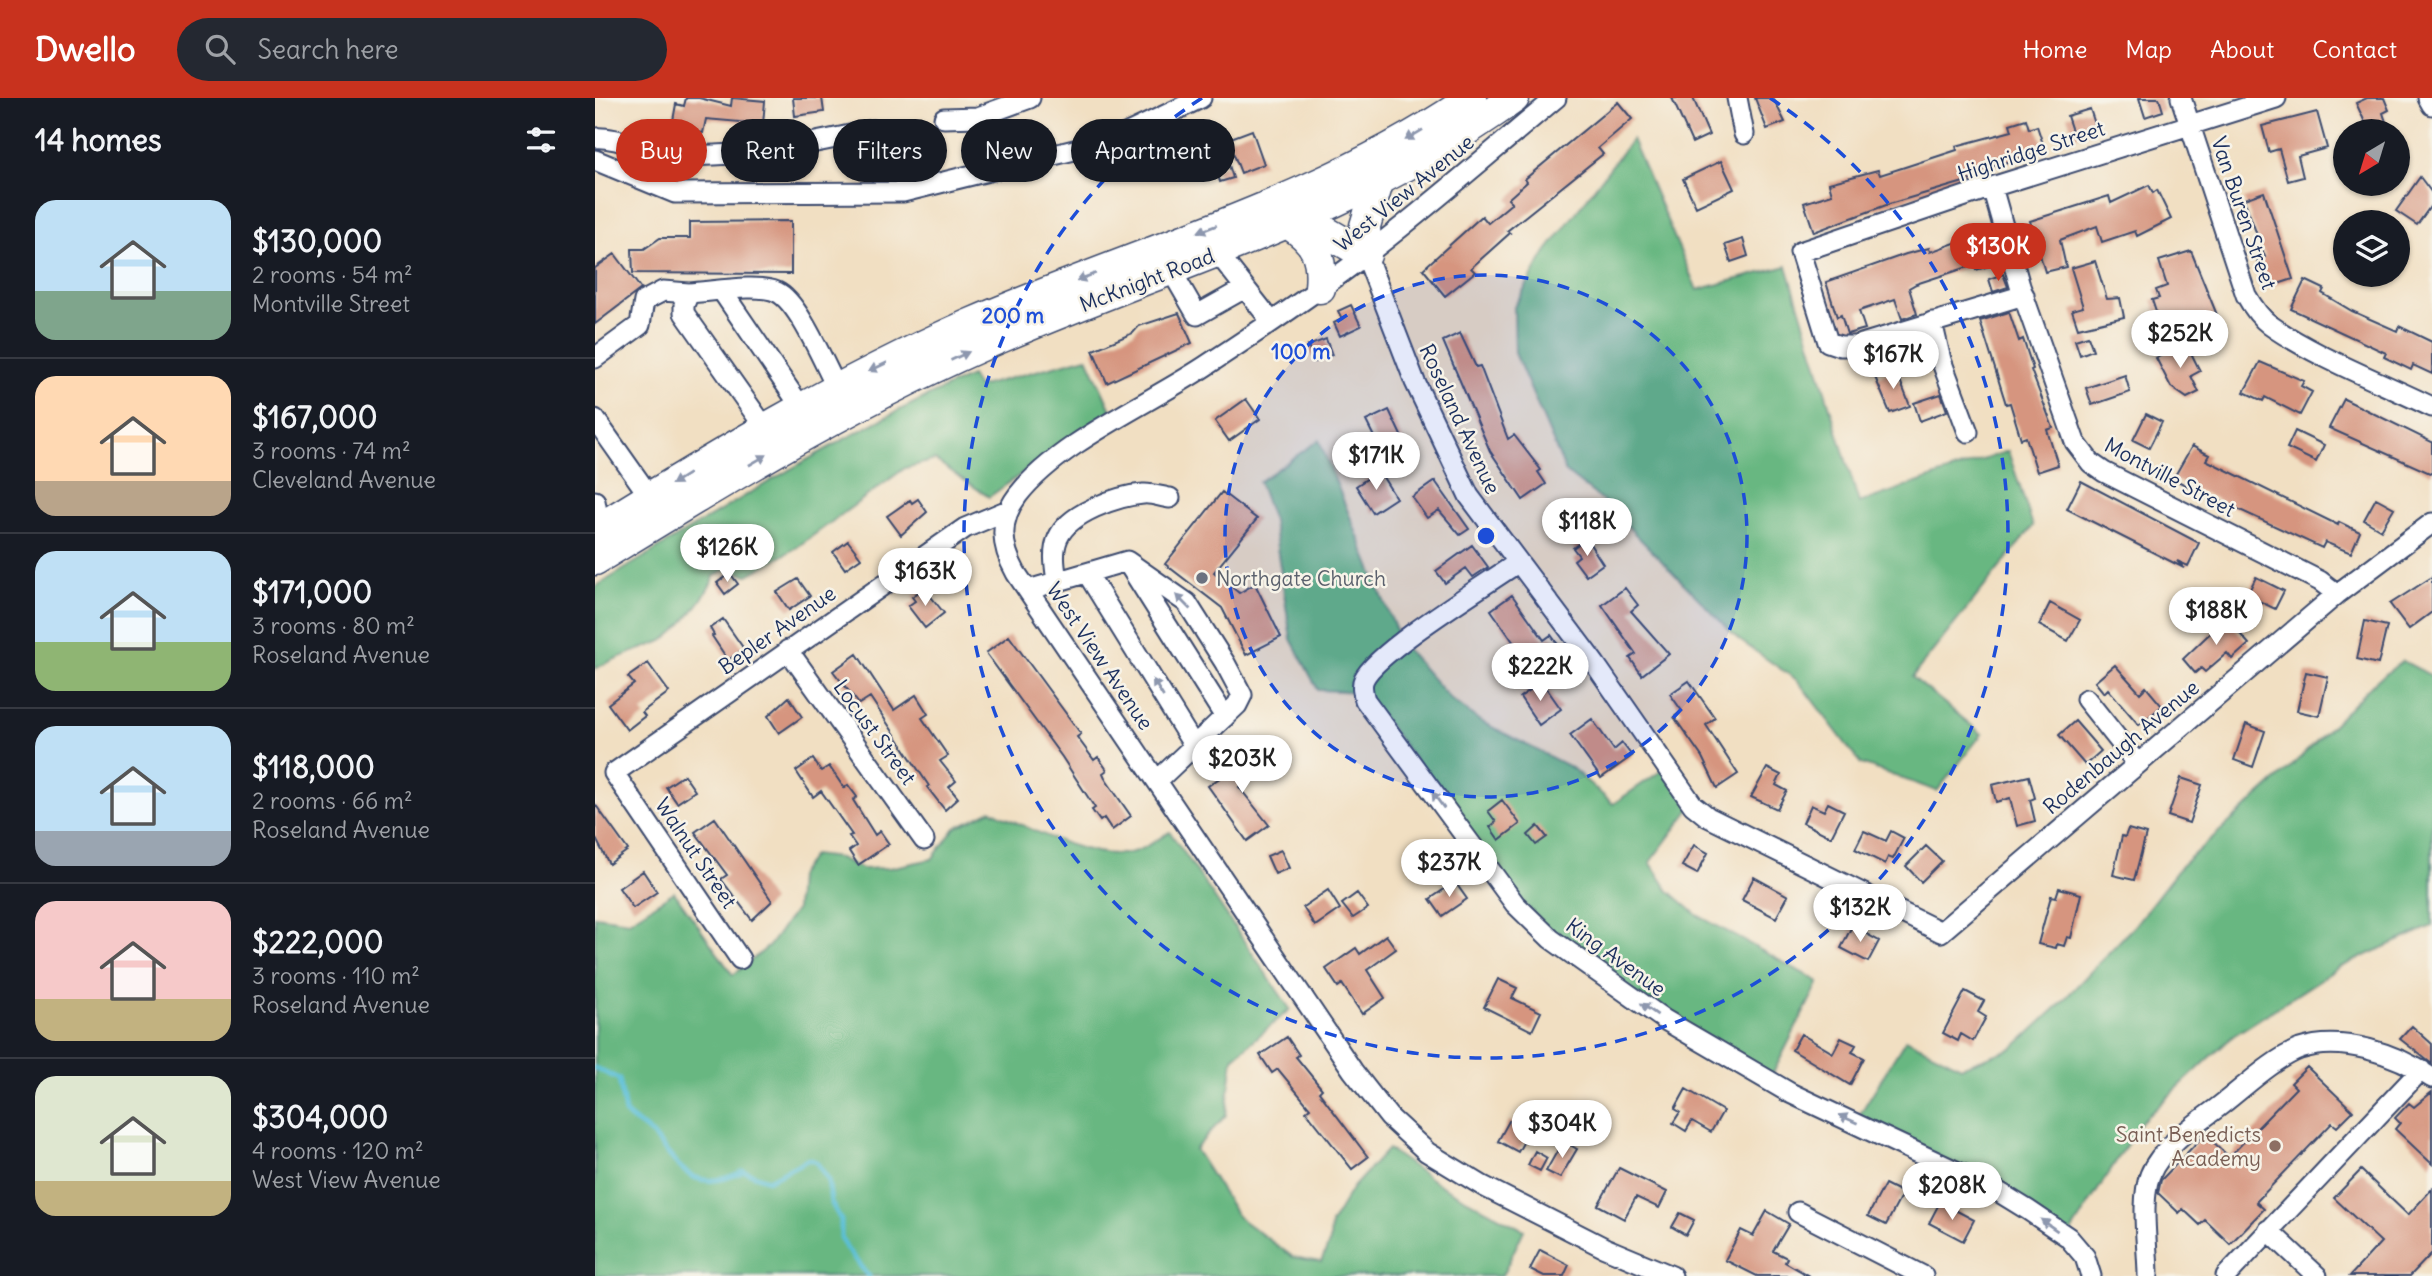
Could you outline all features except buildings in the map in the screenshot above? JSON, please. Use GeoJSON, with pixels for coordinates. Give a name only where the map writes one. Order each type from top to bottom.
{"type":"FeatureCollection","features":[{"type":"Feature","properties":{"kind":"highway","name":"McKnight Road"},"geometry":{"type":"LineString","coordinates":[[597,520],[650,497],[837,388],[971,324],[1324,182],[1402,142],[1472,98]]}},
{"type":"Feature","properties":{"kind":"highway","name":"McKnight Road"},"geometry":{"type":"LineString","coordinates":[[595,560],[753,463],[865,401],[981,346],[1289,224],[1378,183],[1449,143],[1514,98]]}},
{"type":"Feature","properties":{"kind":"highway"},"geometry":{"type":"LineString","coordinates":[[1366,255],[1366,226],[1378,183]]}},
{"type":"Feature","properties":{"kind":"highway"},"geometry":{"type":"LineString","coordinates":[[1289,224],[1321,229],[1366,255]]}},
{"type":"Feature","properties":{"kind":"highway"},"geometry":{"type":"LineString","coordinates":[[1289,224],[1317,247],[1322,271],[1320,288]]}},
{"type":"Feature","properties":{"kind":"street"},"geometry":{"type":"LineString","coordinates":[[944,118],[978,117],[1030,98]]}},
{"type":"Feature","properties":{"kind":"street"},"geometry":{"type":"LineString","coordinates":[[595,160],[675,193],[903,192],[1111,141],[1201,98]]}},
{"type":"Feature","properties":{"kind":"street","name":"West View Avenue"},"geometry":{"type":"LineString","coordinates":[[1556,98],[1366,255],[1208,365],[1063,456],[1030,482],[1008,510],[1003,531],[1005,551],[1028,590],[1353,1071],[1404,1133],[1427,1152],[1483,1186],[1605,1248],[1672,1276]]}},
{"type":"Feature","properties":{"kind":"street"},"geometry":{"type":"LineString","coordinates":[[1737,98],[1744,134]]}},
{"type":"Feature","properties":{"kind":"street","name":"Van Buren Street"},"geometry":{"type":"LineString","coordinates":[[2181,98],[2246,295],[2261,316],[2306,345],[2432,407]]}},
{"type":"Feature","properties":{"kind":"street","name":"Highridge Street"},"geometry":{"type":"LineString","coordinates":[[1932,322],[1855,346],[1839,346],[1828,342],[1800,252],[1992,187],[2277,98]]}},
{"type":"Feature","properties":{"kind":"street"},"geometry":{"type":"LineString","coordinates":[[2428,98],[2432,105]]}},
{"type":"Feature","properties":{"kind":"street"},"geometry":{"type":"LineString","coordinates":[[595,138],[677,155],[720,155],[833,139]]}},
{"type":"Feature","properties":{"kind":"street","name":"Montville Street"},"geometry":{"type":"LineString","coordinates":[[1992,187],[2024,295],[2075,442],[2091,463],[2320,581],[2337,594]]}},
{"type":"Feature","properties":{"kind":"street"},"geometry":{"type":"LineString","coordinates":[[1217,252],[1271,321]]}},
{"type":"Feature","properties":{"kind":"street","name":"Roseland Avenue"},"geometry":{"type":"LineString","coordinates":[[1366,255],[1415,382],[1458,477],[1480,514],[1595,664],[1700,812],[1941,932]]}},
{"type":"Feature","properties":{"kind":"street"},"geometry":{"type":"LineString","coordinates":[[1171,270],[1198,315],[1245,288]]}},
{"type":"Feature","properties":{"kind":"street"},"geometry":{"type":"LineString","coordinates":[[595,358],[640,325],[644,301],[663,291],[689,293],[764,289],[778,292],[791,304],[837,388]]}},
{"type":"Feature","properties":{"kind":"street"},"geometry":{"type":"LineString","coordinates":[[722,291],[801,407]]}},
{"type":"Feature","properties":{"kind":"street"},"geometry":{"type":"LineString","coordinates":[[689,293],[684,304],[684,313],[765,428]]}},
{"type":"Feature","properties":{"kind":"street"},"geometry":{"type":"LineString","coordinates":[[1968,432],[1941,360],[1932,322],[2024,295]]}},
{"type":"Feature","properties":{"kind":"street"},"geometry":{"type":"LineString","coordinates":[[595,419],[650,497]]}},
{"type":"Feature","properties":{"kind":"street"},"geometry":{"type":"LineString","coordinates":[[1057,581],[1054,554],[1058,538],[1065,526],[1082,513],[1144,494],[1170,498]]}},
{"type":"Feature","properties":{"kind":"street","name":"Bepler Avenue"},"geometry":{"type":"LineString","coordinates":[[614,773],[965,528],[1008,510]]}},
{"type":"Feature","properties":{"kind":"street","name":"Rodenbaugh Avenue"},"geometry":{"type":"LineString","coordinates":[[1941,932],[2136,762],[2337,594],[2432,523]]}},
{"type":"Feature","properties":{"kind":"street"},"geometry":{"type":"LineString","coordinates":[[1028,590],[1127,561]]}},
{"type":"Feature","properties":{"kind":"street"},"geometry":{"type":"LineString","coordinates":[[1127,561],[1187,603],[1225,663],[1241,695],[1240,701],[1225,717],[1158,780]]}},
{"type":"Feature","properties":{"kind":"street"},"geometry":{"type":"LineString","coordinates":[[1127,561],[1225,717]]}},
{"type":"Feature","properties":{"kind":"street","name":"King Avenue"},"geometry":{"type":"LineString","coordinates":[[1517,564],[1401,643],[1369,671],[1362,685],[1365,700],[1515,904],[1551,939],[1581,961],[1665,1020],[1716,1051],[1790,1093],[1994,1189],[2028,1210],[2068,1237],[2085,1257],[2091,1276]]}},
{"type":"Feature","properties":{"kind":"street"},"geometry":{"type":"LineString","coordinates":[[1087,573],[1194,746]]}},
{"type":"Feature","properties":{"kind":"street","name":"Locust Street"},"geometry":{"type":"LineString","coordinates":[[788,650],[924,840]]}},
{"type":"Feature","properties":{"kind":"street"},"geometry":{"type":"LineString","coordinates":[[2086,699],[2136,762]]}},
{"type":"Feature","properties":{"kind":"street","name":"Walnut Street"},"geometry":{"type":"LineString","coordinates":[[614,773],[740,959]]}},
{"type":"Feature","properties":{"kind":"street"},"geometry":{"type":"LineString","coordinates":[[2148,1276],[2146,1193],[2150,1174],[2164,1155],[2197,1123],[2280,1059],[2300,1049],[2346,1046],[2375,1052],[2427,1074],[2268,1230],[2226,1276]]}},
{"type":"Feature","properties":{"kind":"street"},"geometry":{"type":"LineString","coordinates":[[1798,1212],[1923,1276]]}},
{"type":"Feature","properties":{"kind":"street"},"geometry":{"type":"LineString","coordinates":[[2268,1230],[2317,1276]]}},
{"type":"Feature","properties":{"kind":"green space"},"geometry":{"type":"Polygon","coordinates":[[[1632,139],[1697,290],[1787,266],[1859,503],[2008,451],[2033,526],[1912,677],[1982,734],[1937,791],[1861,764],[1798,681],[1738,639],[1602,500],[1566,472],[1515,353],[1514,307],[1546,252],[1632,139]]]}},
{"type":"Feature","properties":{"kind":"green space"},"geometry":{"type":"Polygon","coordinates":[[[1087,357],[1111,410],[989,497],[935,460],[905,468],[796,548],[748,575],[725,570],[714,576],[692,612],[669,637],[595,669],[595,587],[826,449],[971,376],[978,387],[1087,357]]]}},
{"type":"Feature","properties":{"kind":"green space"},"geometry":{"type":"Polygon","coordinates":[[[1319,440],[1401,643],[1450,699],[1480,721],[1572,768],[1613,804],[1667,767],[1693,805],[1650,862],[1668,890],[1697,915],[1819,982],[1769,1081],[1551,939],[1363,692],[1318,690],[1291,639],[1273,521],[1259,482],[1319,440]]]}},
{"type":"Feature","properties":{"kind":"green space"},"geometry":{"type":"Polygon","coordinates":[[[2403,661],[2432,676],[2432,926],[2338,968],[2233,1036],[2141,1122],[2068,1237],[1855,1122],[1906,1039],[1961,1067],[2013,1048],[2058,1006],[2134,926],[2181,866],[2290,768],[2377,680],[2403,661]]]}},
{"type":"Feature","properties":{"kind":"green space"},"geometry":{"type":"Polygon","coordinates":[[[991,810],[1062,842],[1102,853],[1136,851],[1170,832],[1290,1009],[1233,1058],[1226,1115],[1195,1149],[1238,1217],[1293,1257],[1321,1262],[1330,1241],[1331,1224],[1353,1187],[1388,1149],[1441,1186],[1524,1230],[1502,1276],[595,1276],[595,916],[629,921],[674,892],[733,975],[769,946],[796,909],[798,876],[813,855],[839,858],[862,869],[889,868],[932,859],[955,828],[991,810]]]}},
{"type":"Feature","properties":{"kind":"waterway"},"geometry":{"type":"LineString","coordinates":[[595,1068],[619,1079],[625,1113],[648,1131],[690,1175],[712,1181],[744,1171],[768,1180],[809,1159],[816,1162],[828,1179],[831,1202],[841,1220],[841,1237],[846,1248],[868,1276]]}},
{"type":"Feature","properties":{"kind":"place","name":"Northgate Church"},"geometry":{"type":"Point","coordinates":[1202,578]}},
{"type":"Feature","properties":{"kind":"place","name":"Saint Benedicts Academy"},"geometry":{"type":"Point","coordinates":[2275,1146]}}]}
